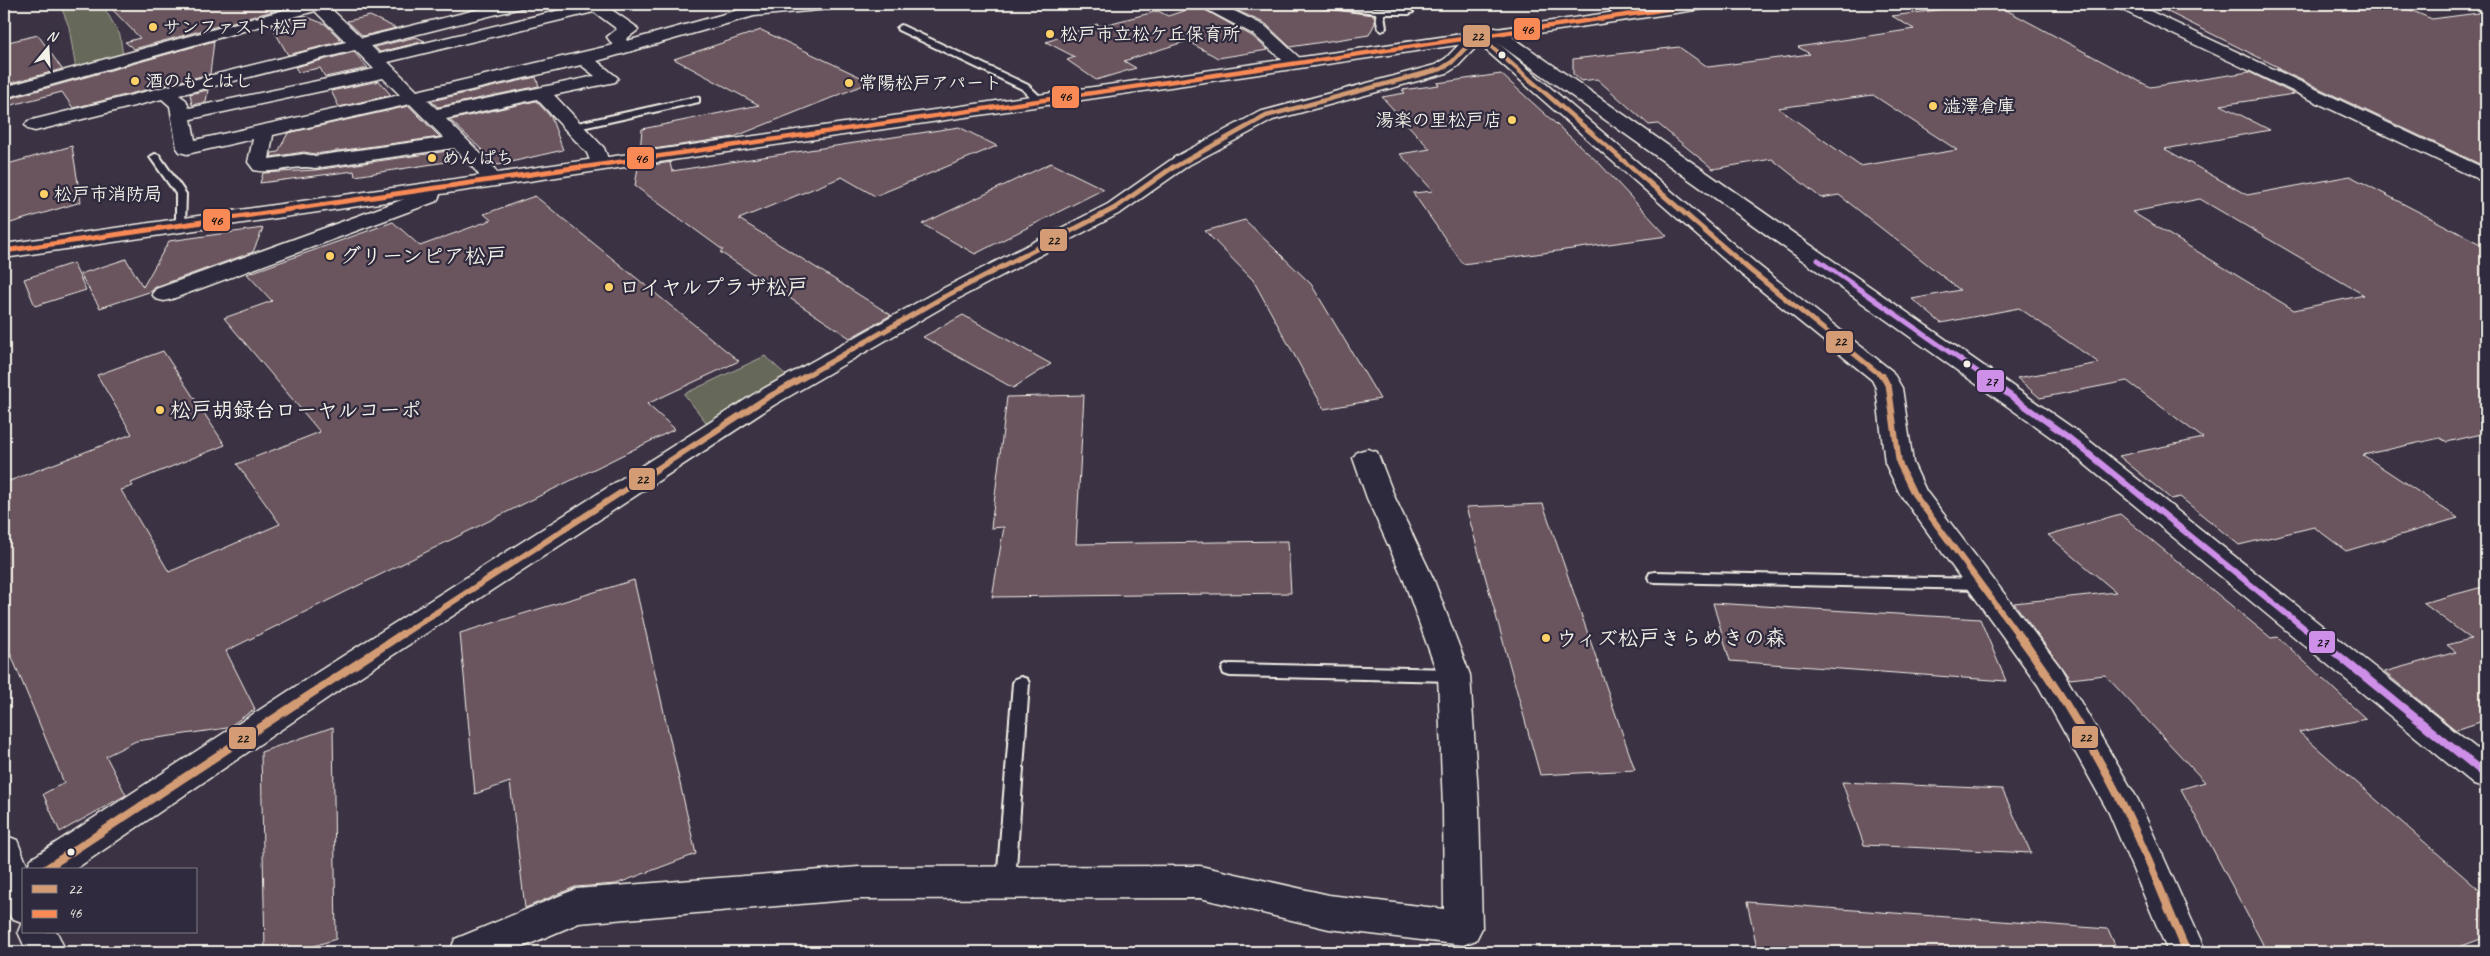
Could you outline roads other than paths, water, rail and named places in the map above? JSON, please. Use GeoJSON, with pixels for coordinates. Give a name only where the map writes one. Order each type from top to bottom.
{"type":"FeatureCollection","features":[{"type":"Feature","properties":{"kind":"street"},"geometry":{"type":"LineString","coordinates":[[36,125],[519,4]]}},
{"type":"Feature","properties":{"kind":"street"},"geometry":{"type":"LineString","coordinates":[[168,92],[170,97],[180,104],[187,148],[584,59],[753,11],[830,4]]}},
{"type":"Feature","properties":{"kind":"street"},"geometry":{"type":"LineString","coordinates":[[1208,4],[1259,30],[1295,62]]}},
{"type":"Feature","properties":{"kind":"street"},"geometry":{"type":"LineString","coordinates":[[1612,4],[1629,14]]}},
{"type":"Feature","properties":{"kind":"street"},"geometry":{"type":"LineString","coordinates":[[4,251],[1702,4]]}},
{"type":"Feature","properties":{"kind":"street"},"geometry":{"type":"LineString","coordinates":[[2122,4],[2486,177]]}},
{"type":"Feature","properties":{"kind":"street"},"geometry":{"type":"LineString","coordinates":[[4,92],[310,5],[357,45],[411,97],[434,116],[484,169],[491,179]]}},
{"type":"Feature","properties":{"kind":"street"},"geometry":{"type":"LineString","coordinates":[[182,115],[380,66],[595,6],[629,30],[616,37],[624,49]]}},
{"type":"Feature","properties":{"kind":"street"},"geometry":{"type":"LineString","coordinates":[[1486,34],[1750,270],[1883,376],[1889,388],[1899,463],[1914,494],[2049,676],[2105,771],[2126,811],[2187,952]]}},
{"type":"Feature","properties":{"kind":"street"},"geometry":{"type":"LineString","coordinates":[[1486,34],[2018,400],[2068,437],[2486,775]]}},
{"type":"Feature","properties":{"kind":"street"},"geometry":{"type":"LineString","coordinates":[[52,868],[321,686],[511,565],[765,399],[942,298],[1115,208],[1182,161],[1266,116],[1441,69],[1486,34]]}},
{"type":"Feature","properties":{"kind":"street"},"geometry":{"type":"LineString","coordinates":[[434,116],[609,78],[584,59]]}},
{"type":"Feature","properties":{"kind":"street"},"geometry":{"type":"LineString","coordinates":[[541,94],[597,152],[600,164]]}},
{"type":"Feature","properties":{"kind":"street"},"geometry":{"type":"LineString","coordinates":[[264,131],[258,162],[261,166],[304,160],[315,162],[458,142]]}},
{"type":"Feature","properties":{"kind":"street"},"geometry":{"type":"LineString","coordinates":[[164,294],[430,197],[433,188]]}},
{"type":"Feature","properties":{"kind":"street"},"geometry":{"type":"LineString","coordinates":[[469,952],[576,906],[859,883],[1200,882],[1329,912],[1463,928],[1454,674],[1418,578],[1381,498],[1367,458]]}},
{"type":"Feature","properties":{"kind":"street"},"geometry":{"type":"LineString","coordinates":[[4,851],[22,888]]}},
{"type":"Feature","properties":{"kind":"street"},"geometry":{"type":"LineString","coordinates":[[38,934],[47,952]]}},
{"type":"Feature","properties":{"kind":"lane"},"geometry":{"type":"LineString","coordinates":[[1316,4],[1380,12],[1410,12]]}},
{"type":"Feature","properties":{"kind":"lane"},"geometry":{"type":"LineString","coordinates":[[1380,12],[1382,28]]}},
{"type":"Feature","properties":{"kind":"lane"},"geometry":{"type":"LineString","coordinates":[[901,28],[1024,87],[1039,100]]}},
{"type":"Feature","properties":{"kind":"lane"},"geometry":{"type":"LineString","coordinates":[[573,127],[696,100]]}},
{"type":"Feature","properties":{"kind":"lane"},"geometry":{"type":"LineString","coordinates":[[155,156],[180,194],[181,225]]}},
{"type":"Feature","properties":{"kind":"lane"},"geometry":{"type":"LineString","coordinates":[[1655,577],[1980,584]]}},
{"type":"Feature","properties":{"kind":"lane"},"geometry":{"type":"LineString","coordinates":[[1230,670],[1454,674]]}},
{"type":"Feature","properties":{"kind":"lane"},"geometry":{"type":"LineString","coordinates":[[1006,882],[1021,683]]}},
{"type":"Feature","properties":{"kind":"place","name":"サンファスト松戸"},"geometry":{"type":"Point","coordinates":[153,27]}},
{"type":"Feature","properties":{"kind":"place","name":"松戸市立松ケ丘保育所"},"geometry":{"type":"Point","coordinates":[1050,34]}},
{"type":"Feature","properties":{"kind":"place","name":"酒のもとはし"},"geometry":{"type":"Point","coordinates":[135,81]}},
{"type":"Feature","properties":{"kind":"place","name":"常陽松戸アパート"},"geometry":{"type":"Point","coordinates":[849,83]}},
{"type":"Feature","properties":{"kind":"place","name":"澁澤倉庫"},"geometry":{"type":"Point","coordinates":[1933,106]}},
{"type":"Feature","properties":{"kind":"place","name":"湯楽の里松戸店"},"geometry":{"type":"Point","coordinates":[1512,120]}},
{"type":"Feature","properties":{"kind":"place","name":"めんぱち"},"geometry":{"type":"Point","coordinates":[432,158]}},
{"type":"Feature","properties":{"kind":"place","name":"松戸市消防局"},"geometry":{"type":"Point","coordinates":[44,194]}},
{"type":"Feature","properties":{"kind":"place","name":"グリーンピア松戸"},"geometry":{"type":"Point","coordinates":[330,256]}},
{"type":"Feature","properties":{"kind":"place","name":"ロイヤルプラザ松戸"},"geometry":{"type":"Point","coordinates":[609,287]}},
{"type":"Feature","properties":{"kind":"place","name":"松戸胡録台ローヤルコーポ"},"geometry":{"type":"Point","coordinates":[160,410]}},
{"type":"Feature","properties":{"kind":"place","name":"ウィズ松戸きらめきの森"},"geometry":{"type":"Point","coordinates":[1546,638]}}]}
